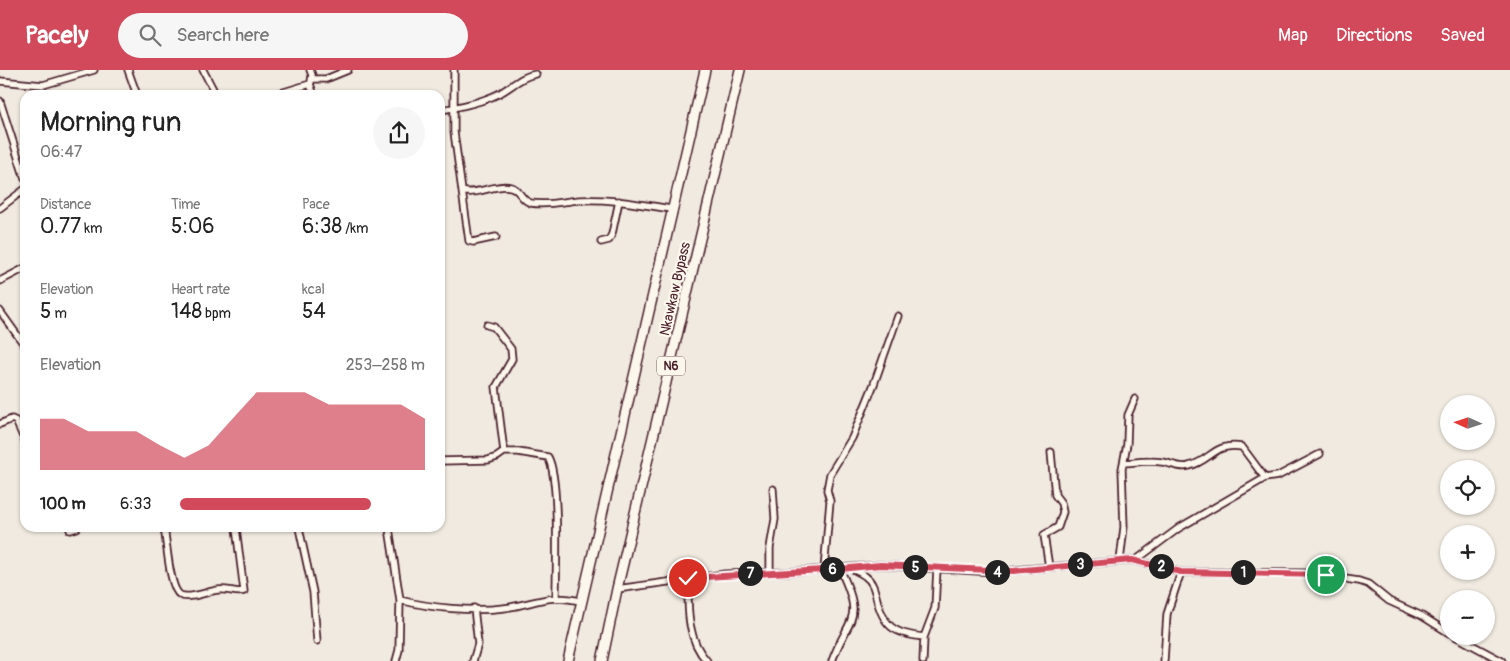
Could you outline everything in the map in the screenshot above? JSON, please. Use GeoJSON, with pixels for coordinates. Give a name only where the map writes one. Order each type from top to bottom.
{"type":"FeatureCollection","features":[{"type":"Feature","properties":{"kind":"highway","name":"Nkawkaw Bypass"},"geometry":{"type":"LineString","coordinates":[[568,661],[704,70]]}},
{"type":"Feature","properties":{"kind":"highway","name":"Nkawkaw Bypass"},"geometry":{"type":"LineString","coordinates":[[602,661],[617,589],[740,70]]}},
{"type":"Feature","properties":{"kind":"street"},"geometry":{"type":"LineString","coordinates":[[0,81],[43,85],[94,70]]}},
{"type":"Feature","properties":{"kind":"street"},"geometry":{"type":"LineString","coordinates":[[128,70],[135,90]]}},
{"type":"Feature","properties":{"kind":"street"},"geometry":{"type":"LineString","coordinates":[[203,70],[213,90]]}},
{"type":"Feature","properties":{"kind":"street"},"geometry":{"type":"LineString","coordinates":[[310,70],[313,90]]}},
{"type":"Feature","properties":{"kind":"street"},"geometry":{"type":"LineString","coordinates":[[287,90],[311,81],[326,80],[348,70]]}},
{"type":"Feature","properties":{"kind":"street"},"geometry":{"type":"LineString","coordinates":[[454,70],[453,108],[456,157],[469,241],[473,242],[496,237]]}},
{"type":"Feature","properties":{"kind":"street"},"geometry":{"type":"LineString","coordinates":[[445,109],[484,100],[500,93],[526,75],[536,74]]}},
{"type":"Feature","properties":{"kind":"street"},"geometry":{"type":"LineString","coordinates":[[0,101],[20,163]]}},
{"type":"Feature","properties":{"kind":"street"},"geometry":{"type":"LineString","coordinates":[[462,191],[471,192],[509,186],[516,189],[523,199],[530,203],[560,204],[580,200],[619,201],[672,208]]}},
{"type":"Feature","properties":{"kind":"street"},"geometry":{"type":"LineString","coordinates":[[0,208],[20,193]]}},
{"type":"Feature","properties":{"kind":"street"},"geometry":{"type":"LineString","coordinates":[[602,242],[609,240],[612,234],[619,201]]}},
{"type":"Feature","properties":{"kind":"street"},"geometry":{"type":"LineString","coordinates":[[0,281],[20,271]]}},
{"type":"Feature","properties":{"kind":"street"},"geometry":{"type":"LineString","coordinates":[[0,311],[20,339]]}},
{"type":"Feature","properties":{"kind":"street"},"geometry":{"type":"LineString","coordinates":[[824,570],[830,501],[827,490],[830,474],[852,438],[874,384],[898,316]]}},
{"type":"Feature","properties":{"kind":"street"},"geometry":{"type":"LineString","coordinates":[[487,325],[494,327],[511,349],[512,359],[496,387],[504,452]]}},
{"type":"Feature","properties":{"kind":"street"},"geometry":{"type":"LineString","coordinates":[[1120,561],[1124,527],[1124,463],[1128,415],[1135,398]]}},
{"type":"Feature","properties":{"kind":"street"},"geometry":{"type":"LineString","coordinates":[[0,424],[12,419],[16,421],[20,430]]}},
{"type":"Feature","properties":{"kind":"street"},"geometry":{"type":"LineString","coordinates":[[1124,463],[1162,462],[1179,466],[1190,466],[1222,447],[1232,445],[1242,447],[1265,478]]}},
{"type":"Feature","properties":{"kind":"street"},"geometry":{"type":"LineString","coordinates":[[445,461],[488,460],[504,452],[546,456],[552,464],[556,531],[556,597]]}},
{"type":"Feature","properties":{"kind":"street"},"geometry":{"type":"LineString","coordinates":[[1048,567],[1044,535],[1058,527],[1063,512],[1061,503],[1055,495],[1051,452]]}},
{"type":"Feature","properties":{"kind":"street"},"geometry":{"type":"LineString","coordinates":[[1136,560],[1179,528],[1265,478],[1278,476],[1320,454]]}},
{"type":"Feature","properties":{"kind":"street"},"geometry":{"type":"LineString","coordinates":[[770,572],[770,548],[775,519],[774,489]]}},
{"type":"Feature","properties":{"kind":"street"},"geometry":{"type":"LineString","coordinates":[[165,532],[169,548],[172,581],[177,592],[184,595],[228,589],[241,593],[244,591],[237,532]]}},
{"type":"Feature","properties":{"kind":"street"},"geometry":{"type":"LineString","coordinates":[[300,532],[313,592],[317,641]]}},
{"type":"Feature","properties":{"kind":"street"},"geometry":{"type":"LineString","coordinates":[[390,532],[400,600],[400,644],[396,661]]}},
{"type":"Feature","properties":{"kind":"street"},"geometry":{"type":"LineString","coordinates":[[617,589],[688,578],[880,565],[994,572],[1136,560],[1181,572],[1304,573],[1359,580],[1368,584],[1389,601],[1422,616],[1440,627]]}},
{"type":"Feature","properties":{"kind":"street"},"geometry":{"type":"LineString","coordinates":[[851,568],[866,576],[872,584],[879,609],[888,626],[898,633],[924,637]]}},
{"type":"Feature","properties":{"kind":"street"},"geometry":{"type":"LineString","coordinates":[[923,661],[924,637],[935,608],[937,568]]}},
{"type":"Feature","properties":{"kind":"street"},"geometry":{"type":"LineString","coordinates":[[832,661],[853,616],[854,603],[840,569]]}},
{"type":"Feature","properties":{"kind":"street"},"geometry":{"type":"LineString","coordinates":[[1164,661],[1167,614],[1181,572]]}},
{"type":"Feature","properties":{"kind":"street"},"geometry":{"type":"LineString","coordinates":[[688,578],[691,630],[696,646],[707,661]]}},
{"type":"Feature","properties":{"kind":"street"},"geometry":{"type":"LineString","coordinates":[[400,600],[423,606],[474,608],[505,608],[556,597],[581,601]]}},
{"type":"Feature","properties":{"kind":"street"},"geometry":{"type":"LineString","coordinates":[[473,661],[478,644],[474,608]]}},
{"type":"Feature","properties":{"kind":"street"},"geometry":{"type":"LineString","coordinates":[[1471,645],[1502,661]]}},
{"type":"Feature","properties":{"kind":"route"},"geometry":{"type":"LineString","coordinates":[[688,578],[880,565],[994,572],[1132,560],[1181,572],[1264,572],[1326,575]]}}]}
